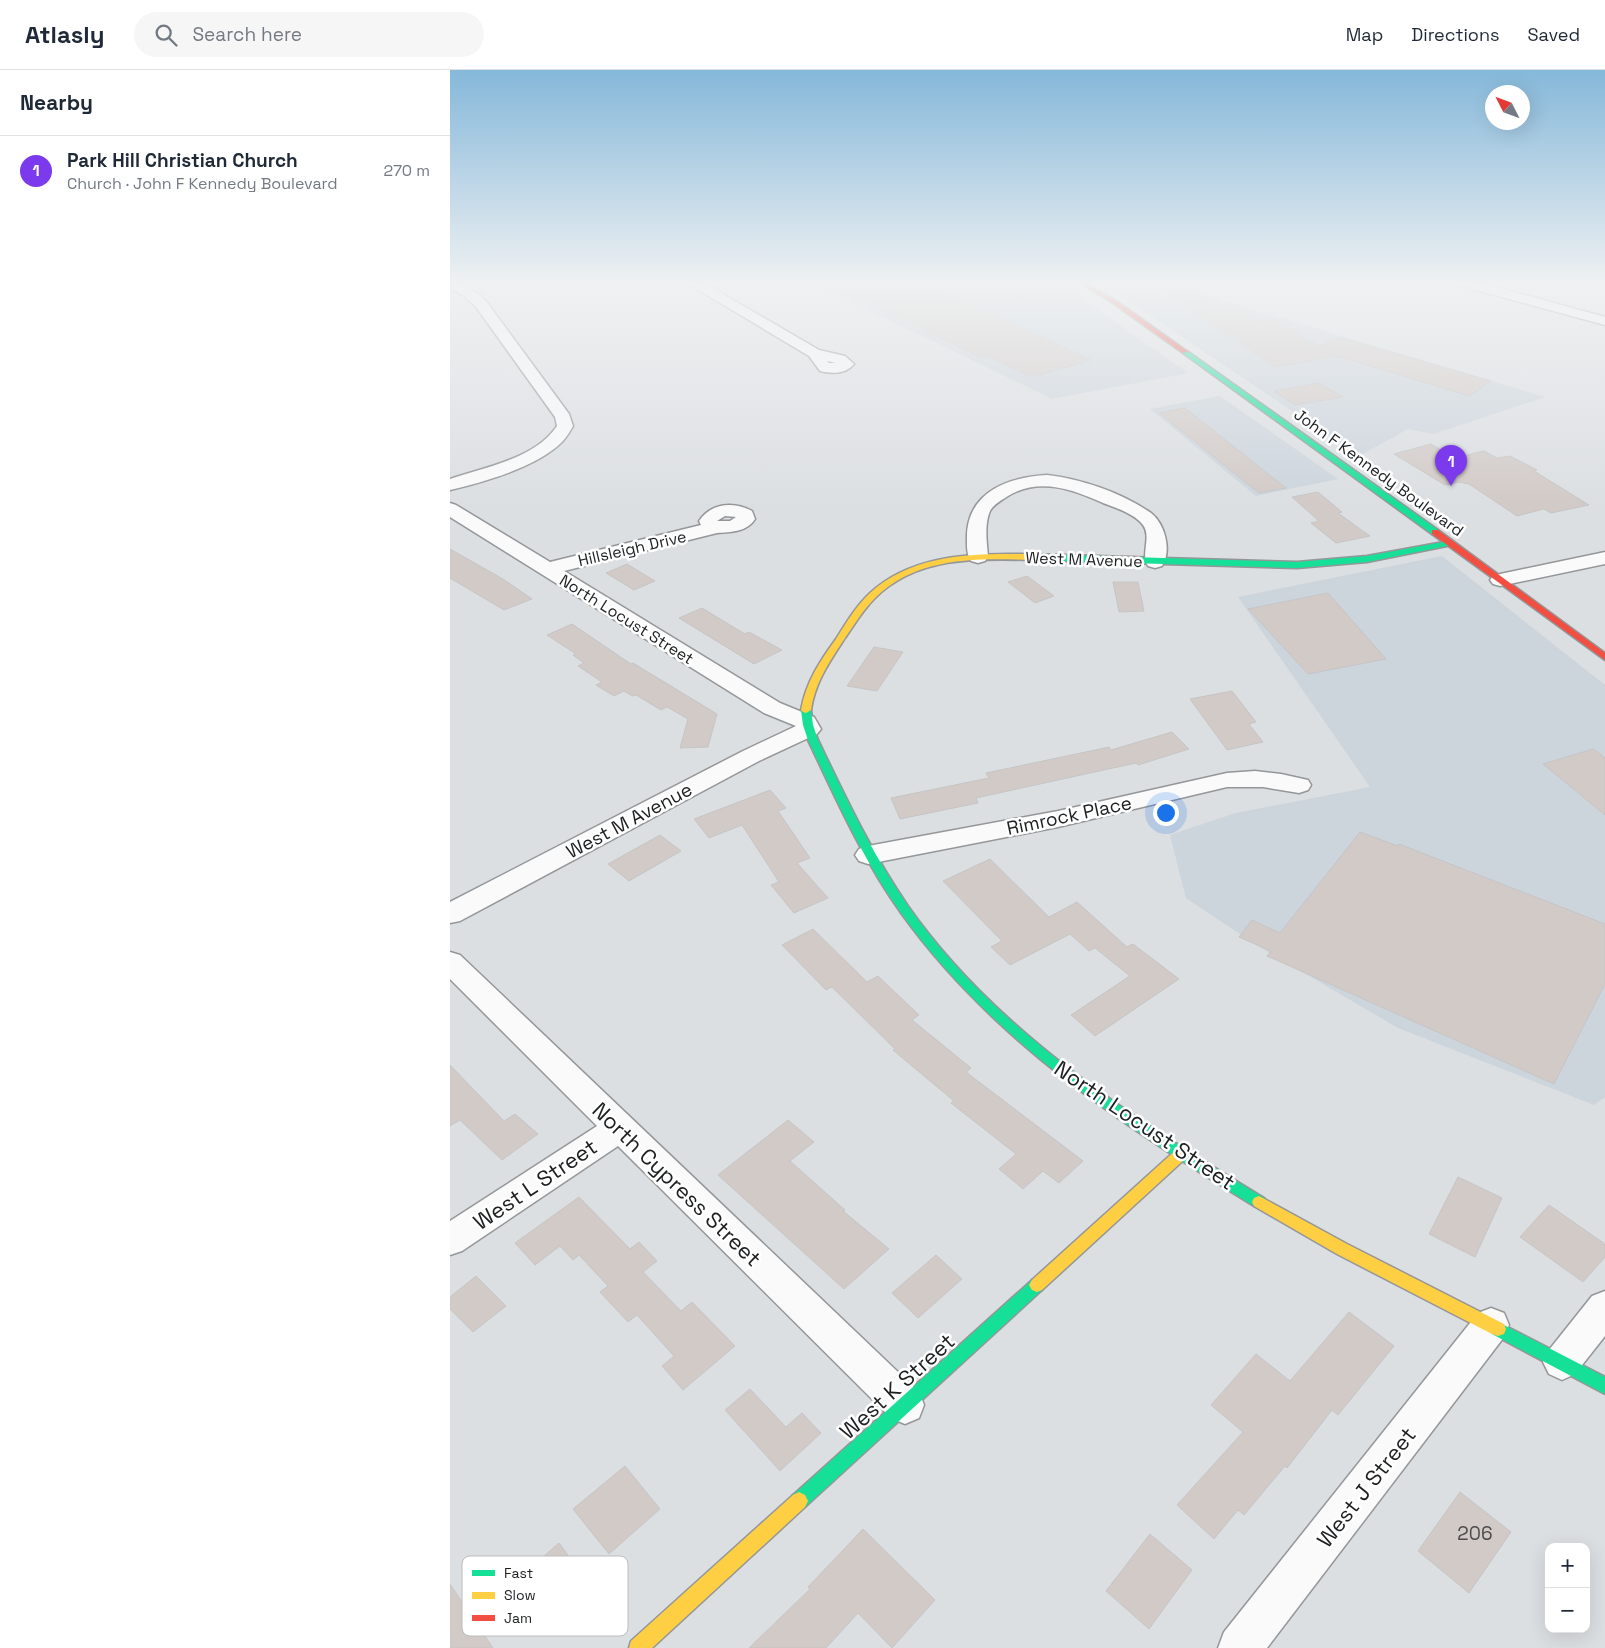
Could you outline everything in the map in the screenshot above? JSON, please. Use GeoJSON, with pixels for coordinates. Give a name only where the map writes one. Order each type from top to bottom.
{"type":"FeatureCollection","features":[{"type":"Feature","properties":{"kind":"street"},"geometry":{"type":"LineString","coordinates":[[450,485],[542,450],[553,444],[565,426],[563,417],[519,357]]}},
{"type":"Feature","properties":{"kind":"street","name":"John F Kennedy Boulevard"},"geometry":{"type":"LineString","coordinates":[[1192,357],[1310,440],[1605,657]]}},
{"type":"Feature","properties":{"kind":"street"},"geometry":{"type":"LineString","coordinates":[[978,557],[977,527],[981,510],[986,504],[1011,488],[1026,482],[1053,480],[1084,487],[1143,516],[1153,525],[1155,531],[1156,562]]}},
{"type":"Feature","properties":{"kind":"street","name":"North Locust Street"},"geometry":{"type":"LineString","coordinates":[[450,509],[772,708],[808,726],[868,855],[905,913],[927,941],[976,995],[1034,1048],[1095,1095],[1258,1202],[1307,1230],[1605,1386]]}},
{"type":"Feature","properties":{"kind":"street","name":"Hillsleigh Drive"},"geometry":{"type":"LineString","coordinates":[[548,570],[717,527]]}},
{"type":"Feature","properties":{"kind":"street","name":"West M Avenue"},"geometry":{"type":"LineString","coordinates":[[450,914],[808,726],[806,705],[810,688],[819,668],[871,597],[886,583],[928,564],[978,557],[1266,566],[1326,564],[1367,559],[1449,543]]}},
{"type":"Feature","properties":{"kind":"street"},"geometry":{"type":"LineString","coordinates":[[1500,580],[1605,558]]}},
{"type":"Feature","properties":{"kind":"street","name":"Rimrock Place"},"geometry":{"type":"LineString","coordinates":[[868,855],[1058,819],[1227,780],[1250,778],[1274,779],[1299,785]]}},
{"type":"Feature","properties":{"kind":"street","name":"North Cypress Street"},"geometry":{"type":"LineString","coordinates":[[450,962],[905,1405]]}},
{"type":"Feature","properties":{"kind":"street","name":"West L Street"},"geometry":{"type":"LineString","coordinates":[[450,1240],[619,1128]]}},
{"type":"Feature","properties":{"kind":"street","name":"West K Street"},"geometry":{"type":"LineString","coordinates":[[638,1648],[1182,1153]]}},
{"type":"Feature","properties":{"kind":"street"},"geometry":{"type":"LineString","coordinates":[[1562,1362],[1605,1308]]}},
{"type":"Feature","properties":{"kind":"street","name":"West J Street"},"geometry":{"type":"LineString","coordinates":[[1240,1648],[1491,1325]]}},
{"type":"Feature","properties":{"kind":"shaded area"},"geometry":{"type":"Polygon","coordinates":[[[965,357],[1165,357],[1188,373],[1052,399],[965,357]]]}},
{"type":"Feature","properties":{"kind":"shaded area"},"geometry":{"type":"Polygon","coordinates":[[[1211,357],[1410,357],[1545,397],[1433,434],[1408,429],[1359,456],[1211,357]]]}},
{"type":"Feature","properties":{"kind":"shaded area"},"geometry":{"type":"Polygon","coordinates":[[[1220,396],[1338,479],[1256,496],[1150,409],[1220,396]]]}},
{"type":"Feature","properties":{"kind":"shaded area"},"geometry":{"type":"Polygon","coordinates":[[[1442,556],[1605,685],[1605,1097],[1594,1105],[1398,1028],[1258,946],[1186,898],[1170,835],[1236,813],[1370,787],[1238,597],[1442,556]]]}},
{"type":"Feature","properties":{"kind":"building"},"geometry":{"type":"Polygon","coordinates":[[[989,357],[1084,357],[1091,360],[1037,376],[1032,374],[1029,376],[989,357]]]}},
{"type":"Feature","properties":{"kind":"building"},"geometry":{"type":"Polygon","coordinates":[[[1261,357],[1333,357],[1276,367],[1261,357]]]}},
{"type":"Feature","properties":{"kind":"building"},"geometry":{"type":"Polygon","coordinates":[[[1338,357],[1407,357],[1491,381],[1470,396],[1338,357]]]}},
{"type":"Feature","properties":{"kind":"building"},"geometry":{"type":"Polygon","coordinates":[[[1319,383],[1343,397],[1295,405],[1274,391],[1319,383]]]}},
{"type":"Feature","properties":{"kind":"building"},"geometry":{"type":"Polygon","coordinates":[[[1185,408],[1286,488],[1259,493],[1159,413],[1185,408]]]}},
{"type":"Feature","properties":{"kind":"building"},"geometry":{"type":"Polygon","coordinates":[[[1431,444],[1454,458],[1484,451],[1497,458],[1510,456],[1537,470],[1534,471],[1589,505],[1551,513],[1544,509],[1517,516],[1469,484],[1458,482],[1445,485],[1394,454],[1431,444]]]}},
{"type":"Feature","properties":{"kind":"building"},"geometry":{"type":"Polygon","coordinates":[[[1318,492],[1342,512],[1338,513],[1370,536],[1336,543],[1311,523],[1319,521],[1292,497],[1318,492]]]}},
{"type":"Feature","properties":{"kind":"building"},"geometry":{"type":"Polygon","coordinates":[[[450,549],[503,579],[532,599],[504,610],[450,578],[450,549]]]}},
{"type":"Feature","properties":{"kind":"building"},"geometry":{"type":"Polygon","coordinates":[[[627,564],[655,581],[634,590],[606,573],[627,564]]]}},
{"type":"Feature","properties":{"kind":"building"},"geometry":{"type":"Polygon","coordinates":[[[1027,576],[1054,596],[1035,603],[1008,582],[1027,576]]]}},
{"type":"Feature","properties":{"kind":"building"},"geometry":{"type":"Polygon","coordinates":[[[1113,582],[1138,582],[1144,611],[1119,612],[1113,582]]]}},
{"type":"Feature","properties":{"kind":"building"},"geometry":{"type":"Polygon","coordinates":[[[1328,593],[1386,659],[1308,674],[1248,609],[1328,593]]]}},
{"type":"Feature","properties":{"kind":"building"},"geometry":{"type":"Polygon","coordinates":[[[702,608],[745,634],[749,632],[782,650],[754,664],[679,618],[702,608]]]}},
{"type":"Feature","properties":{"kind":"building"},"geometry":{"type":"Polygon","coordinates":[[[572,624],[631,664],[633,663],[717,714],[708,747],[680,748],[688,719],[667,707],[661,710],[636,695],[632,696],[624,691],[614,696],[596,685],[602,682],[578,666],[584,663],[573,655],[576,654],[547,635],[572,624]]]}},
{"type":"Feature","properties":{"kind":"building"},"geometry":{"type":"Polygon","coordinates":[[[874,647],[903,652],[877,691],[847,686],[874,647]]]}},
{"type":"Feature","properties":{"kind":"building"},"geometry":{"type":"Polygon","coordinates":[[[1232,691],[1256,722],[1249,724],[1263,742],[1227,750],[1190,699],[1232,691]]]}},
{"type":"Feature","properties":{"kind":"building"},"geometry":{"type":"Polygon","coordinates":[[[1172,732],[1189,749],[1138,765],[1136,763],[976,798],[978,803],[900,819],[891,798],[989,778],[986,773],[1109,747],[1111,750],[1172,732]]]}},
{"type":"Feature","properties":{"kind":"building"},"geometry":{"type":"Polygon","coordinates":[[[1593,749],[1605,758],[1605,815],[1543,764],[1593,749]]]}},
{"type":"Feature","properties":{"kind":"building"},"geometry":{"type":"Polygon","coordinates":[[[770,790],[786,808],[778,811],[810,858],[797,863],[828,898],[794,913],[771,885],[779,882],[742,825],[709,838],[694,819],[770,790]]]}},
{"type":"Feature","properties":{"kind":"building"},"geometry":{"type":"Polygon","coordinates":[[[1360,832],[1398,846],[1399,844],[1605,924],[1605,984],[1554,1084],[1267,956],[1271,951],[1239,937],[1252,920],[1280,933],[1360,832]]]}},
{"type":"Feature","properties":{"kind":"building"},"geometry":{"type":"Polygon","coordinates":[[[660,835],[681,851],[629,881],[608,864],[660,835]]]}},
{"type":"Feature","properties":{"kind":"building"},"geometry":{"type":"Polygon","coordinates":[[[990,859],[1049,917],[1077,902],[1127,947],[1133,944],[1179,979],[1095,1036],[1071,1015],[1130,976],[1095,948],[1089,951],[1070,934],[1010,965],[991,947],[1002,941],[943,881],[990,859]]]}},
{"type":"Feature","properties":{"kind":"building"},"geometry":{"type":"Polygon","coordinates":[[[813,929],[867,982],[878,976],[919,1015],[912,1020],[971,1068],[966,1072],[1083,1161],[1059,1183],[1043,1171],[1023,1189],[999,1169],[1016,1154],[951,1103],[954,1101],[893,1050],[895,1049],[832,987],[826,990],[782,945],[813,929]]]}},
{"type":"Feature","properties":{"kind":"building"},"geometry":{"type":"Polygon","coordinates":[[[450,1065],[504,1121],[515,1114],[538,1134],[502,1160],[460,1120],[450,1126],[450,1065]]]}},
{"type":"Feature","properties":{"kind":"building"},"geometry":{"type":"Polygon","coordinates":[[[788,1120],[814,1142],[790,1161],[845,1210],[843,1211],[889,1249],[844,1289],[718,1175],[788,1120]]]}},
{"type":"Feature","properties":{"kind":"building"},"geometry":{"type":"Polygon","coordinates":[[[1458,1177],[1502,1198],[1475,1257],[1429,1234],[1458,1177]]]}},
{"type":"Feature","properties":{"kind":"building"},"geometry":{"type":"Polygon","coordinates":[[[579,1197],[630,1249],[639,1242],[657,1261],[643,1272],[681,1311],[692,1302],[735,1346],[683,1390],[662,1366],[674,1356],[637,1315],[628,1322],[600,1292],[608,1286],[579,1255],[573,1260],[560,1246],[535,1265],[515,1243],[579,1197]]]}},
{"type":"Feature","properties":{"kind":"building"},"geometry":{"type":"Polygon","coordinates":[[[1549,1205],[1605,1244],[1605,1257],[1583,1282],[1520,1237],[1549,1205]]]}},
{"type":"Feature","properties":{"kind":"building"},"geometry":{"type":"Polygon","coordinates":[[[936,1255],[962,1279],[918,1318],[892,1293],[936,1255]]]}},
{"type":"Feature","properties":{"kind":"building"},"geometry":{"type":"Polygon","coordinates":[[[476,1276],[506,1306],[473,1332],[450,1309],[450,1297],[476,1276]]]}},
{"type":"Feature","properties":{"kind":"building"},"geometry":{"type":"Polygon","coordinates":[[[1349,1312],[1394,1346],[1338,1415],[1332,1410],[1287,1468],[1285,1466],[1244,1515],[1238,1510],[1214,1539],[1177,1505],[1243,1432],[1211,1405],[1256,1354],[1290,1381],[1349,1312]]]}},
{"type":"Feature","properties":{"kind":"building"},"geometry":{"type":"Polygon","coordinates":[[[750,1389],[786,1427],[802,1413],[821,1433],[780,1471],[725,1410],[750,1389]]]}},
{"type":"Feature","properties":{"kind":"building"},"geometry":{"type":"Polygon","coordinates":[[[625,1466],[660,1509],[609,1554],[573,1509],[625,1466]]]}},
{"type":"Feature","properties":{"kind":"building"},"geometry":{"type":"Polygon","coordinates":[[[1460,1492],[1511,1532],[1469,1593],[1418,1551],[1460,1492]]]}},
{"type":"Feature","properties":{"kind":"building"},"geometry":{"type":"Polygon","coordinates":[[[863,1529],[935,1600],[892,1648],[858,1613],[826,1648],[749,1648],[810,1589],[808,1587],[863,1529]]]}},
{"type":"Feature","properties":{"kind":"building"},"geometry":{"type":"Polygon","coordinates":[[[1150,1534],[1192,1570],[1149,1629],[1106,1591],[1150,1534]]]}},
{"type":"Feature","properties":{"kind":"building"},"geometry":{"type":"Polygon","coordinates":[[[559,1543],[569,1556],[544,1556],[559,1543]]]}},
{"type":"Feature","properties":{"kind":"building"},"geometry":{"type":"Polygon","coordinates":[[[450,1584],[462,1602],[462,1636],[485,1636],[493,1648],[450,1648],[450,1584]]]}},
{"type":"Feature","properties":{"kind":"traffic: fast"},"geometry":{"type":"LineString","coordinates":[[1191,357],[1435,532]]}},
{"type":"Feature","properties":{"kind":"traffic: fast"},"geometry":{"type":"LineString","coordinates":[[1030,557],[1297,565],[1367,559],[1449,543]]}},
{"type":"Feature","properties":{"kind":"traffic: fast"},"geometry":{"type":"LineString","coordinates":[[806,710],[813,740],[867,848],[905,910],[940,956],[979,998],[1066,1074],[1161,1141],[1259,1202]]}},
{"type":"Feature","properties":{"kind":"traffic: fast"},"geometry":{"type":"LineString","coordinates":[[799,1501],[1037,1285]]}},
{"type":"Feature","properties":{"kind":"traffic: fast"},"geometry":{"type":"LineString","coordinates":[[1498,1329],[1605,1386]]}},
{"type":"Feature","properties":{"kind":"traffic: slow"},"geometry":{"type":"LineString","coordinates":[[806,710],[810,690],[828,656],[863,606],[888,582],[906,572],[946,560],[988,556],[1030,557]]}},
{"type":"Feature","properties":{"kind":"traffic: slow"},"geometry":{"type":"LineString","coordinates":[[1037,1285],[1182,1153]]}},
{"type":"Feature","properties":{"kind":"traffic: slow"},"geometry":{"type":"LineString","coordinates":[[1259,1202],[1342,1249],[1498,1329]]}},
{"type":"Feature","properties":{"kind":"traffic: slow"},"geometry":{"type":"LineString","coordinates":[[638,1648],[799,1501]]}},
{"type":"Feature","properties":{"kind":"traffic: jam"},"geometry":{"type":"LineString","coordinates":[[1435,532],[1605,657]]}},
{"type":"Feature","properties":{"kind":"place","name":"Park Hill Christian Church"},"geometry":{"type":"Point","coordinates":[1451,486]}}]}
